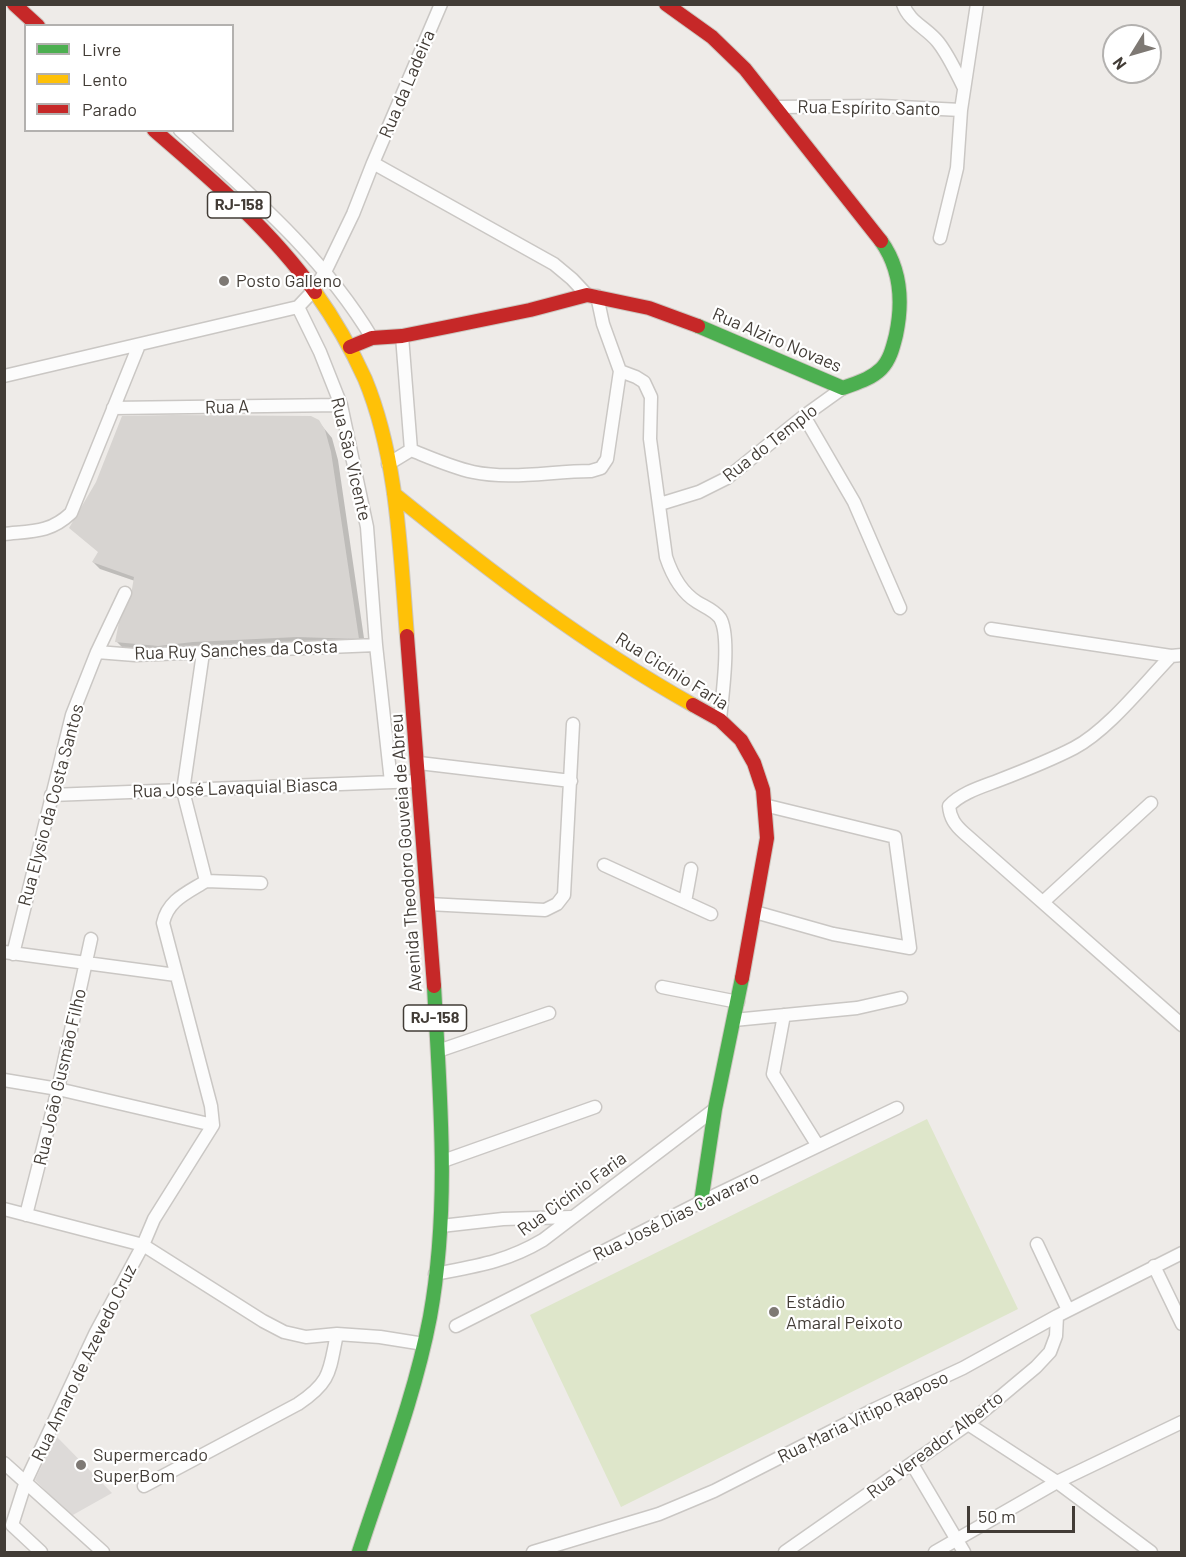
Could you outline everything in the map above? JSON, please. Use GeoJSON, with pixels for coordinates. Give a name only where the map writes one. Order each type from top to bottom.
{"type":"FeatureCollection","features":[{"type":"Feature","properties":{"kind":"street","name":"Rua da Ladeira"},"geometry":{"type":"LineString","coordinates":[[373,164],[441,4]]}},
{"type":"Feature","properties":{"kind":"street","name":"Rua Alziro Novaes"},"geometry":{"type":"LineString","coordinates":[[350,348],[372,338],[402,336],[592,296],[649,309],[727,337],[843,388],[878,373],[893,350],[899,321],[900,293],[895,266],[876,233],[848,196],[814,158],[777,107],[741,64],[717,40],[666,4]]}},
{"type":"Feature","properties":{"kind":"street"},"geometry":{"type":"LineString","coordinates":[[903,4],[909,17],[930,33],[942,47],[964,88]]}},
{"type":"Feature","properties":{"kind":"street"},"geometry":{"type":"LineString","coordinates":[[940,238],[957,168],[961,110],[978,4]]}},
{"type":"Feature","properties":{"kind":"street"},"geometry":{"type":"LineString","coordinates":[[4,12],[17,7],[36,24]]}},
{"type":"Feature","properties":{"kind":"street","name":"Rua Espírito Santo"},"geometry":{"type":"LineString","coordinates":[[777,107],[881,106],[961,110]]}},
{"type":"Feature","properties":{"kind":"street","name":"Avenida Theodoro Gouveia de Abreu"},"geometry":{"type":"LineString","coordinates":[[156,132],[232,197],[276,244],[314,290],[350,348],[369,392],[383,439],[394,494],[419,763],[438,1051],[443,1161],[441,1226],[430,1316],[424,1344],[359,1552]]}},
{"type":"Feature","properties":{"kind":"street"},"geometry":{"type":"LineString","coordinates":[[182,132],[292,235],[356,310],[372,338]]}},
{"type":"Feature","properties":{"kind":"street"},"geometry":{"type":"LineString","coordinates":[[4,376],[298,308],[314,290],[325,272],[353,214],[373,164],[554,264],[572,279],[592,296],[620,371],[607,459],[605,464],[597,470],[509,475],[474,472],[448,465],[411,450]]}},
{"type":"Feature","properties":{"kind":"street","name":"Rua São Vicente"},"geometry":{"type":"LineString","coordinates":[[298,308],[320,352],[341,405],[367,527],[376,645],[391,782]]}},
{"type":"Feature","properties":{"kind":"street"},"geometry":{"type":"LineString","coordinates":[[402,336],[411,450]]}},
{"type":"Feature","properties":{"kind":"street"},"geometry":{"type":"LineString","coordinates":[[4,534],[44,530],[60,524],[71,513],[139,345]]}},
{"type":"Feature","properties":{"kind":"street"},"geometry":{"type":"LineString","coordinates":[[620,371],[644,382],[651,396],[650,440],[666,557],[670,570],[684,591],[695,601],[712,610],[719,617],[723,626],[725,645],[720,720]]}},
{"type":"Feature","properties":{"kind":"street","name":"Rua do Templo"},"geometry":{"type":"LineString","coordinates":[[660,504],[699,492],[727,478],[843,388]]}},
{"type":"Feature","properties":{"kind":"street","name":"Rua A"},"geometry":{"type":"LineString","coordinates":[[113,408],[341,405]]}},
{"type":"Feature","properties":{"kind":"street"},"geometry":{"type":"LineString","coordinates":[[804,416],[855,502],[900,608]]}},
{"type":"Feature","properties":{"kind":"street"},"geometry":{"type":"LineString","coordinates":[[388,464],[411,450]]}},
{"type":"Feature","properties":{"kind":"street","name":"Rua Cicínio Faria"},"geometry":{"type":"LineString","coordinates":[[394,494],[475,560],[578,634],[675,695],[720,720],[741,740],[754,763],[763,790],[767,838],[738,1002],[715,1109],[701,1202]]}},
{"type":"Feature","properties":{"kind":"street","name":"Rua Elysio da Costa Santos"},"geometry":{"type":"LineString","coordinates":[[9,953],[72,715],[97,652],[126,593]]}},
{"type":"Feature","properties":{"kind":"street"},"geometry":{"type":"LineString","coordinates":[[991,629],[1176,656]]}},
{"type":"Feature","properties":{"kind":"street","name":"Rua Ruy Sanches da Costa"},"geometry":{"type":"LineString","coordinates":[[97,652],[135,655],[376,645]]}},
{"type":"Feature","properties":{"kind":"street"},"geometry":{"type":"LineString","coordinates":[[203,653],[183,791],[206,881]]}},
{"type":"Feature","properties":{"kind":"street"},"geometry":{"type":"LineString","coordinates":[[1176,656],[1076,747],[1053,759],[956,799],[949,806],[949,815],[954,824],[1182,1025]]}},
{"type":"Feature","properties":{"kind":"street"},"geometry":{"type":"LineString","coordinates":[[428,904],[545,910],[557,904],[564,895],[573,724]]}},
{"type":"Feature","properties":{"kind":"street"},"geometry":{"type":"LineString","coordinates":[[419,763],[571,781]]}},
{"type":"Feature","properties":{"kind":"street","name":"Rua José Lavaquial Biasca"},"geometry":{"type":"LineString","coordinates":[[51,795],[419,781]]}},
{"type":"Feature","properties":{"kind":"street"},"geometry":{"type":"LineString","coordinates":[[1043,902],[1151,803]]}},
{"type":"Feature","properties":{"kind":"street"},"geometry":{"type":"LineString","coordinates":[[755,912],[833,934],[910,948],[895,837],[764,805]]}},
{"type":"Feature","properties":{"kind":"street"},"geometry":{"type":"LineString","coordinates":[[604,865],[711,914]]}},
{"type":"Feature","properties":{"kind":"street"},"geometry":{"type":"LineString","coordinates":[[685,902],[691,868]]}},
{"type":"Feature","properties":{"kind":"street"},"geometry":{"type":"LineString","coordinates":[[4,1080],[58,1089],[213,1125],[211,1106],[163,923],[166,911],[175,900],[206,881],[261,883]]}},
{"type":"Feature","properties":{"kind":"street","name":"Rua João Gusmão Filho"},"geometry":{"type":"LineString","coordinates":[[26,1215],[58,1089],[91,939]]}},
{"type":"Feature","properties":{"kind":"street"},"geometry":{"type":"LineString","coordinates":[[9,953],[176,975]]}},
{"type":"Feature","properties":{"kind":"street"},"geometry":{"type":"LineString","coordinates":[[662,987],[738,1002]]}},
{"type":"Feature","properties":{"kind":"street"},"geometry":{"type":"LineString","coordinates":[[734,1020],[857,1008],[901,998]]}},
{"type":"Feature","properties":{"kind":"street"},"geometry":{"type":"LineString","coordinates":[[438,1051],[549,1012]]}},
{"type":"Feature","properties":{"kind":"street"},"geometry":{"type":"LineString","coordinates":[[784,1015],[773,1074],[818,1146]]}},
{"type":"Feature","properties":{"kind":"street"},"geometry":{"type":"LineString","coordinates":[[443,1161],[595,1107]]}},
{"type":"Feature","properties":{"kind":"street","name":"Rua José Dias Cavararo"},"geometry":{"type":"LineString","coordinates":[[456,1326],[701,1202],[897,1108]]}},
{"type":"Feature","properties":{"kind":"street","name":"Rua Cicínio Faria"},"geometry":{"type":"LineString","coordinates":[[435,1274],[493,1262],[521,1253],[543,1240],[715,1109]]}},
{"type":"Feature","properties":{"kind":"street","name":"Rua Amaro de Azevedo Cruz"},"geometry":{"type":"LineString","coordinates":[[8,1525],[26,1481],[96,1332],[154,1219],[213,1125]]}},
{"type":"Feature","properties":{"kind":"street"},"geometry":{"type":"LineString","coordinates":[[4,1209],[142,1245],[284,1332],[306,1337],[337,1334],[380,1337],[424,1344]]}},
{"type":"Feature","properties":{"kind":"street"},"geometry":{"type":"LineString","coordinates":[[441,1226],[504,1219],[571,1217]]}},
{"type":"Feature","properties":{"kind":"street"},"geometry":{"type":"LineString","coordinates":[[1038,1244],[1062,1313]]}},
{"type":"Feature","properties":{"kind":"street","name":"Rua Maria Vitipo Raposo"},"geometry":{"type":"LineString","coordinates":[[533,1552],[659,1514],[714,1491],[875,1409],[963,1368],[1062,1313],[1182,1253]]}},
{"type":"Feature","properties":{"kind":"street"},"geometry":{"type":"LineString","coordinates":[[1154,1266],[1182,1324]]}},
{"type":"Feature","properties":{"kind":"street","name":"Rua Vereador Alberto"},"geometry":{"type":"LineString","coordinates":[[785,1552],[968,1424],[1036,1367],[1050,1352],[1062,1313]]}},
{"type":"Feature","properties":{"kind":"street"},"geometry":{"type":"LineString","coordinates":[[144,1486],[298,1404],[316,1391],[327,1377],[337,1334]]}},
{"type":"Feature","properties":{"kind":"street"},"geometry":{"type":"LineString","coordinates":[[935,1552],[1057,1482],[1182,1422]]}},
{"type":"Feature","properties":{"kind":"street"},"geometry":{"type":"LineString","coordinates":[[968,1424],[1057,1482],[1151,1552]]}},
{"type":"Feature","properties":{"kind":"street"},"geometry":{"type":"LineString","coordinates":[[4,1463],[103,1552]]}},
{"type":"Feature","properties":{"kind":"street"},"geometry":{"type":"LineString","coordinates":[[912,1464],[964,1552]]}},
{"type":"Feature","properties":{"kind":"street"},"geometry":{"type":"LineString","coordinates":[[8,1525],[41,1552]]}},
{"type":"Feature","properties":{"kind":"green space","name":"Estádio Amaral Peixoto"},"geometry":{"type":"Polygon","coordinates":[[[927,1119],[1018,1309],[621,1507],[530,1315],[927,1119]]]}},
{"type":"Feature","properties":{"kind":"shaded area"},"geometry":{"type":"Polygon","coordinates":[[[56,1436],[112,1493],[71,1516],[35,1480],[56,1436]]]}},
{"type":"Feature","properties":{"kind":"building"},"geometry":{"type":"Polygon","coordinates":[[[122,416],[311,416],[319,420],[325,430],[331,452],[359,639],[297,637],[158,646],[115,642],[119,622],[131,595],[134,577],[92,562],[98,552],[69,528],[96,482],[122,416]]]}},
{"type":"Feature","properties":{"kind":"traffic: fast"},"geometry":{"type":"LineString","coordinates":[[698,326],[843,388],[863,380],[873,375],[887,362],[894,344],[898,323],[899,286],[893,263],[881,241]]}},
{"type":"Feature","properties":{"kind":"traffic: fast"},"geometry":{"type":"LineString","coordinates":[[701,1202],[715,1109],[742,978]]}},
{"type":"Feature","properties":{"kind":"traffic: fast"},"geometry":{"type":"LineString","coordinates":[[359,1552],[416,1376],[424,1347],[436,1276],[442,1193],[442,1152],[434,986]]}},
{"type":"Feature","properties":{"kind":"traffic: slow"},"geometry":{"type":"LineString","coordinates":[[315,292],[360,368],[376,410],[391,473],[396,506],[407,636]]}},
{"type":"Feature","properties":{"kind":"traffic: slow"},"geometry":{"type":"LineString","coordinates":[[394,494],[539,606],[614,658],[693,705]]}},
{"type":"Feature","properties":{"kind":"traffic: jam"},"geometry":{"type":"LineString","coordinates":[[14,4],[36,24]]}},
{"type":"Feature","properties":{"kind":"traffic: jam"},"geometry":{"type":"LineString","coordinates":[[666,4],[712,37],[745,69],[881,241]]}},
{"type":"Feature","properties":{"kind":"traffic: jam"},"geometry":{"type":"LineString","coordinates":[[156,132],[260,226],[315,292]]}},
{"type":"Feature","properties":{"kind":"traffic: jam"},"geometry":{"type":"LineString","coordinates":[[350,347],[372,338],[402,336],[530,310],[587,295],[649,308],[698,326]]}},
{"type":"Feature","properties":{"kind":"traffic: jam"},"geometry":{"type":"LineString","coordinates":[[407,636],[434,986]]}},
{"type":"Feature","properties":{"kind":"traffic: jam"},"geometry":{"type":"LineString","coordinates":[[693,705],[720,720],[741,740],[754,763],[763,790],[767,838],[742,978]]}},
{"type":"Feature","properties":{"kind":"place","name":"Posto Galleno"},"geometry":{"type":"Point","coordinates":[224,281]}},
{"type":"Feature","properties":{"kind":"place","name":"Estádio Amaral Peixoto"},"geometry":{"type":"Point","coordinates":[774,1312]}},
{"type":"Feature","properties":{"kind":"place","name":"Supermercado SuperBom"},"geometry":{"type":"Point","coordinates":[81,1465]}}]}
